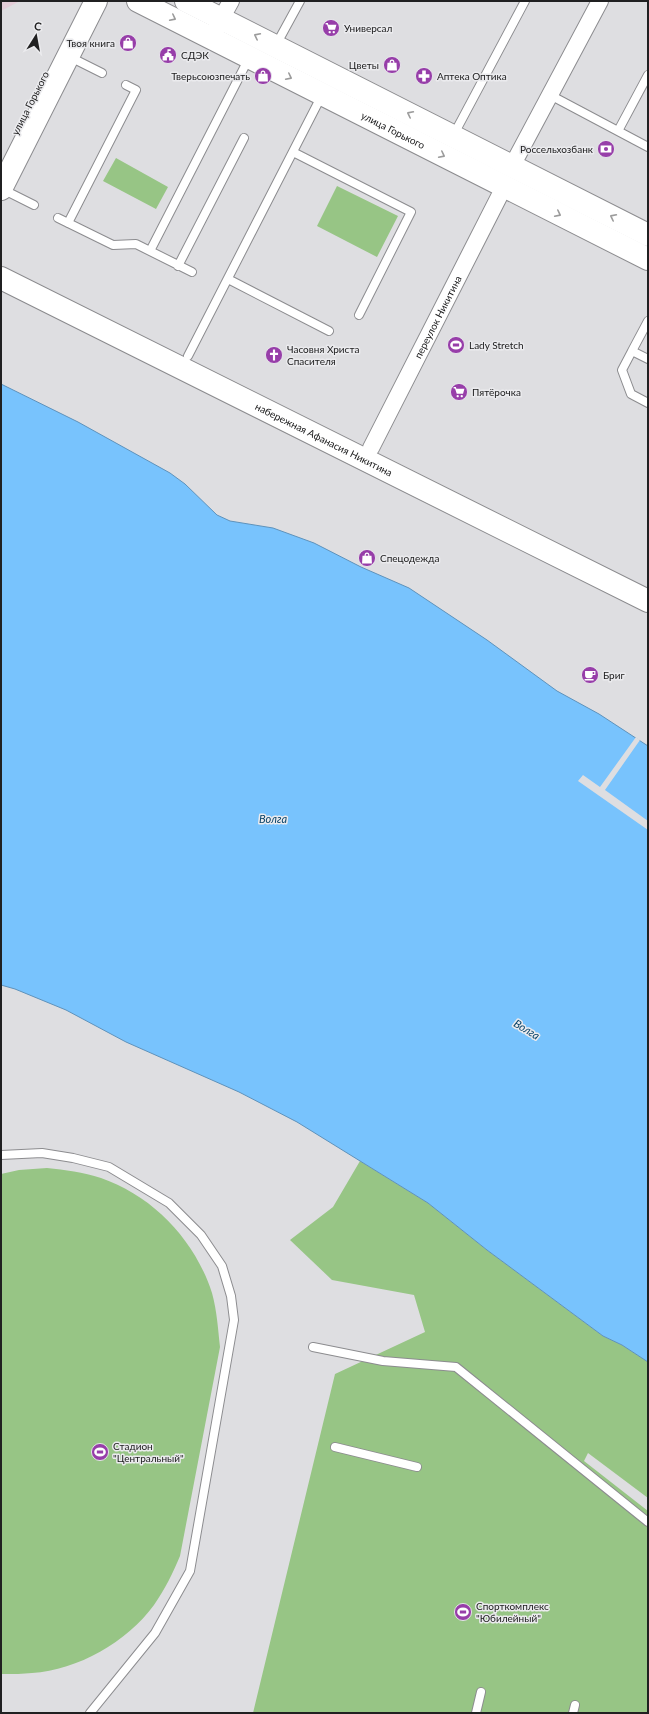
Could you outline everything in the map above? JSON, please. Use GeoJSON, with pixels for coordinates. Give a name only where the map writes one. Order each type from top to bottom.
{"type":"FeatureCollection","features":[{"type":"Feature","properties":{"kind":"main road","name":"улица Горького"},"geometry":{"type":"LineString","coordinates":[[138,1],[648,260]]}},
{"type":"Feature","properties":{"kind":"main road"},"geometry":{"type":"LineString","coordinates":[[186,1],[226,10],[276,46],[648,235]]}},
{"type":"Feature","properties":{"kind":"main road","name":"улица Горького"},"geometry":{"type":"LineString","coordinates":[[1,161],[91,2]]}},
{"type":"Feature","properties":{"kind":"main road"},"geometry":{"type":"LineString","coordinates":[[1,189],[68,55],[91,2]]}},
{"type":"Feature","properties":{"kind":"main road","name":"набережная Афанасия Никитина"},"geometry":{"type":"LineString","coordinates":[[1,263],[648,586]]}},
{"type":"Feature","properties":{"kind":"main road","name":"набережная Афанасия Никитина"},"geometry":{"type":"LineString","coordinates":[[1,278],[648,601]]}},
{"type":"Feature","properties":{"kind":"street"},"geometry":{"type":"LineString","coordinates":[[512,166],[600,1]]}},
{"type":"Feature","properties":{"kind":"street"},"geometry":{"type":"LineString","coordinates":[[211,38],[226,10]]}},
{"type":"Feature","properties":{"kind":"street","name":"переулок Никитина"},"geometry":{"type":"LineString","coordinates":[[371,448],[504,186]]}},
{"type":"Feature","properties":{"kind":"lane"},"geometry":{"type":"LineString","coordinates":[[276,46],[300,1]]}},
{"type":"Feature","properties":{"kind":"lane"},"geometry":{"type":"LineString","coordinates":[[453,136],[525,1]]}},
{"type":"Feature","properties":{"kind":"lane"},"geometry":{"type":"LineString","coordinates":[[68,55],[102,72]]}},
{"type":"Feature","properties":{"kind":"lane"},"geometry":{"type":"LineString","coordinates":[[150,251],[249,57]]}},
{"type":"Feature","properties":{"kind":"lane"},"geometry":{"type":"LineString","coordinates":[[618,131],[648,75]]}},
{"type":"Feature","properties":{"kind":"lane"},"geometry":{"type":"LineString","coordinates":[[68,222],[136,90],[126,85]]}},
{"type":"Feature","properties":{"kind":"lane"},"geometry":{"type":"LineString","coordinates":[[188,356],[322,94]]}},
{"type":"Feature","properties":{"kind":"lane"},"geometry":{"type":"LineString","coordinates":[[550,95],[648,147]]}},
{"type":"Feature","properties":{"kind":"lane"},"geometry":{"type":"LineString","coordinates":[[178,266],[244,138]]}},
{"type":"Feature","properties":{"kind":"lane"},"geometry":{"type":"LineString","coordinates":[[293,152],[411,212],[359,314]]}},
{"type":"Feature","properties":{"kind":"lane"},"geometry":{"type":"LineString","coordinates":[[1,189],[34,205]]}},
{"type":"Feature","properties":{"kind":"lane"},"geometry":{"type":"LineString","coordinates":[[58,218],[113,245],[136,244],[192,272]]}},
{"type":"Feature","properties":{"kind":"lane"},"geometry":{"type":"LineString","coordinates":[[228,279],[329,331]]}},
{"type":"Feature","properties":{"kind":"lane"},"geometry":{"type":"LineString","coordinates":[[648,322],[622,370],[631,394],[648,403]]}},
{"type":"Feature","properties":{"kind":"lane"},"geometry":{"type":"LineString","coordinates":[[632,351],[648,359]]}},
{"type":"Feature","properties":{"kind":"lane"},"geometry":{"type":"LineString","coordinates":[[1,1156],[42,1153],[73,1158],[109,1167],[128,1177],[169,1203],[201,1235],[222,1266],[231,1296],[234,1320],[190,1571],[155,1633],[90,1713]]}},
{"type":"Feature","properties":{"kind":"lane"},"geometry":{"type":"LineString","coordinates":[[313,1347],[383,1361],[456,1367],[648,1522]]}},
{"type":"Feature","properties":{"kind":"lane"},"geometry":{"type":"LineString","coordinates":[[336,1447],[417,1467]]}},
{"type":"Feature","properties":{"kind":"lane"},"geometry":{"type":"LineString","coordinates":[[476,1713],[482,1692]]}},
{"type":"Feature","properties":{"kind":"shaded area"},"geometry":{"type":"Polygon","coordinates":[[[1,1],[20,1],[1,11],[1,1]]]}},
{"type":"Feature","properties":{"kind":"green space"},"geometry":{"type":"Polygon","coordinates":[[[116,158],[168,187],[156,209],[103,181],[116,158]]]}},
{"type":"Feature","properties":{"kind":"green space"},"geometry":{"type":"Polygon","coordinates":[[[337,186],[398,216],[377,257],[317,226],[337,186]]]}},
{"type":"Feature","properties":{"kind":"green space","name":"Спорткомплекс \"Юбилейный\""},"geometry":{"type":"Polygon","coordinates":[[[360,1161],[428,1203],[487,1250],[603,1336],[622,1345],[648,1362],[648,1498],[588,1453],[584,1461],[648,1511],[648,1713],[253,1713],[335,1374],[425,1332],[414,1295],[332,1280],[290,1240],[333,1207],[360,1161]]]}},
{"type":"Feature","properties":{"kind":"green space","name":"Стадион \"Центральный\""},"geometry":{"type":"Polygon","coordinates":[[[47,1168],[88,1174],[120,1186],[138,1196],[170,1222],[195,1255],[212,1293],[220,1347],[180,1556],[175,1569],[154,1605],[130,1631],[116,1642],[84,1660],[49,1671],[25,1674],[1,1674],[1,1174],[19,1170],[47,1168]]]}},
{"type":"Feature","properties":{"kind":"water","name":"Волга"},"geometry":{"type":"Polygon","coordinates":[[[1,384],[78,422],[170,473],[185,484],[217,515],[230,521],[273,528],[314,543],[361,567],[409,588],[487,640],[557,691],[599,714],[648,746],[648,1362],[622,1345],[603,1336],[487,1250],[428,1203],[297,1122],[239,1092],[126,1042],[66,1010],[15,989],[1,985],[1,384]]]}},
{"type":"Feature","properties":{"kind":"pier"},"geometry":{"type":"Polygon","coordinates":[[[636,737],[640,740],[605,790],[648,821],[648,830],[578,781],[583,775],[600,787],[636,737]]]}},
{"type":"Feature","properties":{"kind":"place","name":"Универсал"},"geometry":{"type":"Point","coordinates":[331,28]}},
{"type":"Feature","properties":{"kind":"place","name":"Твоя книга"},"geometry":{"type":"Point","coordinates":[128,43]}},
{"type":"Feature","properties":{"kind":"place","name":"СДЭК"},"geometry":{"type":"Point","coordinates":[168,55]}},
{"type":"Feature","properties":{"kind":"place","name":"Цветы"},"geometry":{"type":"Point","coordinates":[392,65]}},
{"type":"Feature","properties":{"kind":"place","name":"Тверьсоюзпечать"},"geometry":{"type":"Point","coordinates":[263,76]}},
{"type":"Feature","properties":{"kind":"place","name":"Аптека Оптика"},"geometry":{"type":"Point","coordinates":[424,76]}},
{"type":"Feature","properties":{"kind":"place","name":"Россельхозбанк"},"geometry":{"type":"Point","coordinates":[606,149]}},
{"type":"Feature","properties":{"kind":"place","name":"Lady Stretch"},"geometry":{"type":"Point","coordinates":[456,345]}},
{"type":"Feature","properties":{"kind":"place","name":"Часовня Христа Спасителя"},"geometry":{"type":"Point","coordinates":[274,355]}},
{"type":"Feature","properties":{"kind":"place","name":"Пятёрочка"},"geometry":{"type":"Point","coordinates":[459,392]}},
{"type":"Feature","properties":{"kind":"place","name":"Спецодежда"},"geometry":{"type":"Point","coordinates":[367,558]}},
{"type":"Feature","properties":{"kind":"place","name":"Бриг"},"geometry":{"type":"Point","coordinates":[590,675]}},
{"type":"Feature","properties":{"kind":"place","name":"Стадион \"Центральный\""},"geometry":{"type":"Point","coordinates":[100,1452]}},
{"type":"Feature","properties":{"kind":"place","name":"Спорткомплекс \"Юбилейный\""},"geometry":{"type":"Point","coordinates":[463,1612]}}]}
